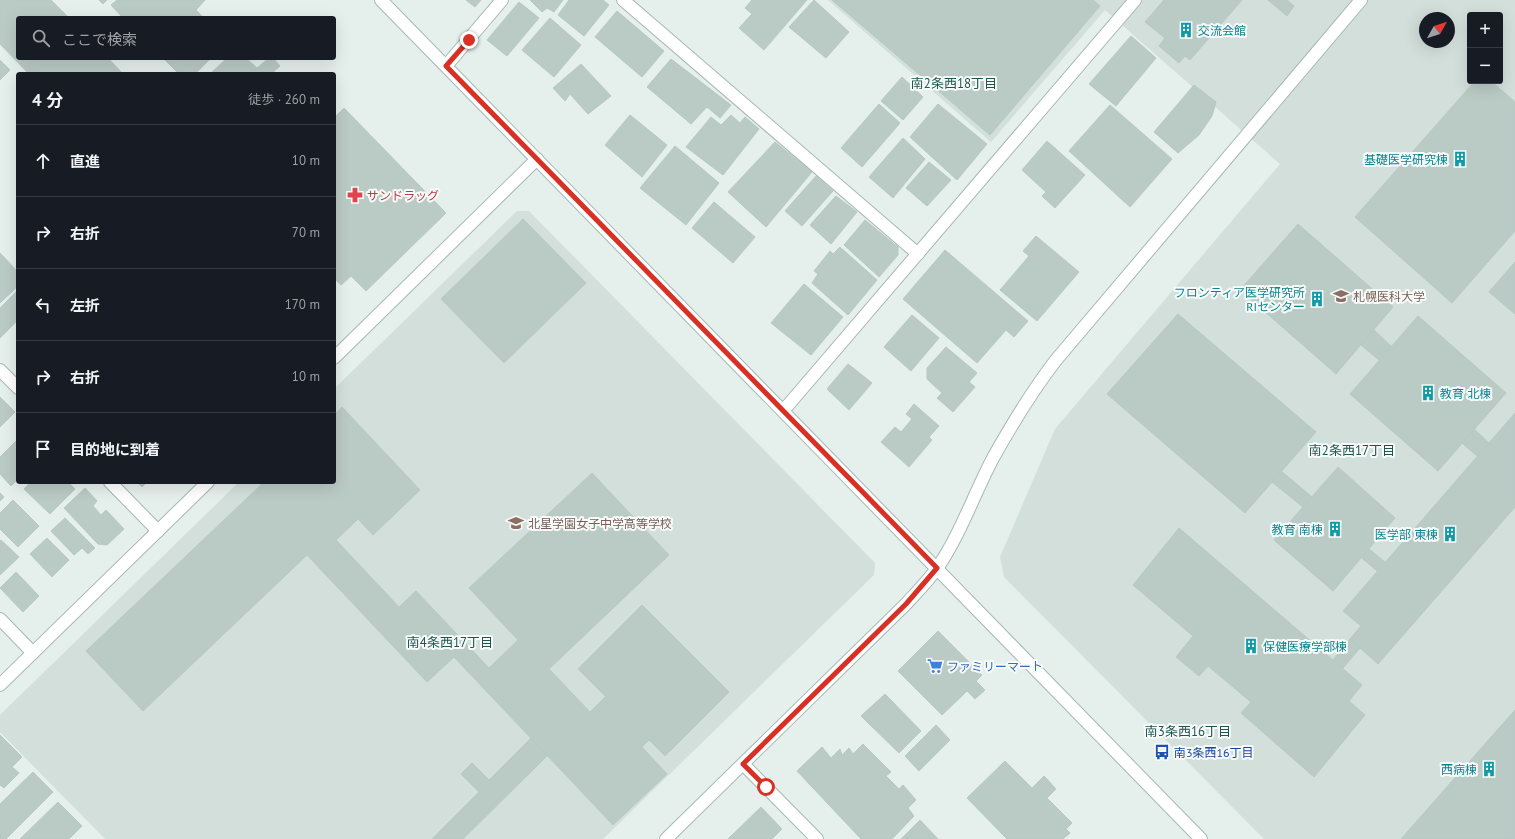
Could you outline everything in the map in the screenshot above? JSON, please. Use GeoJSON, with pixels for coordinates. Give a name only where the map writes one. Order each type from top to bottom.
{"type":"FeatureCollection","features":[{"type":"Feature","properties":{"kind":"street"},"geometry":{"type":"LineString","coordinates":[[381,0],[1201,839]]}},
{"type":"Feature","properties":{"kind":"street"},"geometry":{"type":"LineString","coordinates":[[446,66],[502,0]]}},
{"type":"Feature","properties":{"kind":"street"},"geometry":{"type":"LineString","coordinates":[[623,0],[918,254]]}},
{"type":"Feature","properties":{"kind":"street"},"geometry":{"type":"LineString","coordinates":[[783,411],[1134,0]]}},
{"type":"Feature","properties":{"kind":"street"},"geometry":{"type":"LineString","coordinates":[[666,839],[906,604],[937,568],[951,545],[996,453],[1023,407],[1043,377],[1361,0]]}},
{"type":"Feature","properties":{"kind":"street"},"geometry":{"type":"LineString","coordinates":[[336,356],[537,159]]}},
{"type":"Feature","properties":{"kind":"street"},"geometry":{"type":"LineString","coordinates":[[0,370],[16,386]]}},
{"type":"Feature","properties":{"kind":"street"},"geometry":{"type":"LineString","coordinates":[[112,484],[158,531]]}},
{"type":"Feature","properties":{"kind":"street"},"geometry":{"type":"LineString","coordinates":[[0,685],[206,484]]}},
{"type":"Feature","properties":{"kind":"street"},"geometry":{"type":"LineString","coordinates":[[0,619],[33,653]]}},
{"type":"Feature","properties":{"kind":"street"},"geometry":{"type":"LineString","coordinates":[[743,764],[817,839]]}},
{"type":"Feature","properties":{"kind":"shaded area","name":"札幌医科大学"},"geometry":{"type":"Polygon","coordinates":[[[828,0],[1515,0],[1515,839],[1264,839],[1004,577],[1000,557],[1055,429],[1280,164],[1105,10],[991,142],[828,0]]]}},
{"type":"Feature","properties":{"kind":"shaded area","name":"北星学園女子中学高等学校"},"geometry":{"type":"Polygon","coordinates":[[[517,211],[529,211],[875,563],[874,575],[603,839],[105,839],[0,732],[0,715],[237,484],[336,484],[336,387],[517,211]]]}},
{"type":"Feature","properties":{"kind":"building"},"geometry":{"type":"Polygon","coordinates":[[[0,0],[51,0],[67,16],[16,16],[16,60],[110,60],[121,72],[27,72],[0,44],[0,0]]]}},
{"type":"Feature","properties":{"kind":"building"},"geometry":{"type":"Polygon","coordinates":[[[99,0],[107,0],[103,4],[99,0]]]}},
{"type":"Feature","properties":{"kind":"building"},"geometry":{"type":"Polygon","coordinates":[[[117,0],[205,0],[196,10],[202,16],[121,16],[111,5],[117,0]]]}},
{"type":"Feature","properties":{"kind":"building"},"geometry":{"type":"Polygon","coordinates":[[[466,0],[481,0],[475,7],[466,0]]]}},
{"type":"Feature","properties":{"kind":"building"},"geometry":{"type":"Polygon","coordinates":[[[530,0],[563,0],[554,12],[547,8],[542,12],[530,0]]]}},
{"type":"Feature","properties":{"kind":"building"},"geometry":{"type":"Polygon","coordinates":[[[569,0],[603,0],[609,5],[584,36],[558,15],[569,0]]]}},
{"type":"Feature","properties":{"kind":"building"},"geometry":{"type":"Polygon","coordinates":[[[752,0],[807,0],[764,50],[739,28],[752,14],[745,8],[752,0]]]}},
{"type":"Feature","properties":{"kind":"building"},"geometry":{"type":"Polygon","coordinates":[[[814,0],[849,32],[826,58],[789,27],[814,0]]]}},
{"type":"Feature","properties":{"kind":"building"},"geometry":{"type":"Polygon","coordinates":[[[832,0],[1093,0],[1100,6],[990,135],[832,0]]]}},
{"type":"Feature","properties":{"kind":"building","name":"交流会館"},"geometry":{"type":"Polygon","coordinates":[[[1164,0],[1242,0],[1190,60],[1185,56],[1179,63],[1159,46],[1165,38],[1145,22],[1164,0]]]}},
{"type":"Feature","properties":{"kind":"building","name":"交流会館"},"geometry":{"type":"Polygon","coordinates":[[[1268,0],[1287,0],[1294,6],[1287,16],[1268,0]]]}},
{"type":"Feature","properties":{"kind":"building"},"geometry":{"type":"Polygon","coordinates":[[[519,2],[539,18],[507,56],[487,40],[519,2]]]}},
{"type":"Feature","properties":{"kind":"building"},"geometry":{"type":"Polygon","coordinates":[[[617,11],[664,51],[642,77],[595,37],[617,11]]]}},
{"type":"Feature","properties":{"kind":"building"},"geometry":{"type":"Polygon","coordinates":[[[550,18],[581,45],[554,77],[522,50],[550,18]]]}},
{"type":"Feature","properties":{"kind":"building"},"geometry":{"type":"Polygon","coordinates":[[[1131,36],[1156,58],[1116,106],[1089,84],[1131,36]]]}},
{"type":"Feature","properties":{"kind":"building"},"geometry":{"type":"Polygon","coordinates":[[[671,59],[731,105],[720,118],[707,107],[691,124],[647,87],[671,59]]]}},
{"type":"Feature","properties":{"kind":"building"},"geometry":{"type":"Polygon","coordinates":[[[0,60],[10,70],[0,80],[0,60]]]}},
{"type":"Feature","properties":{"kind":"building"},"geometry":{"type":"Polygon","coordinates":[[[165,60],[209,60],[197,72],[177,72],[165,60]]]}},
{"type":"Feature","properties":{"kind":"building"},"geometry":{"type":"Polygon","coordinates":[[[225,60],[248,60],[257,68],[267,60],[275,60],[280,66],[273,72],[212,72],[225,60]]]}},
{"type":"Feature","properties":{"kind":"building"},"geometry":{"type":"Polygon","coordinates":[[[581,64],[611,96],[588,114],[570,94],[565,101],[553,88],[581,64]]]}},
{"type":"Feature","properties":{"kind":"building"},"geometry":{"type":"Polygon","coordinates":[[[902,77],[923,97],[903,120],[881,101],[902,77]]]}},
{"type":"Feature","properties":{"kind":"building","name":"基礎医学研究棟"},"geometry":{"type":"Polygon","coordinates":[[[1472,84],[1494,84],[1515,102],[1515,231],[1452,303],[1355,217],[1472,84]]]}},
{"type":"Feature","properties":{"kind":"building"},"geometry":{"type":"Polygon","coordinates":[[[1194,85],[1216,102],[1212,116],[1199,135],[1178,153],[1154,132],[1194,85]]]}},
{"type":"Feature","properties":{"kind":"building"},"geometry":{"type":"Polygon","coordinates":[[[879,104],[900,123],[862,167],[841,148],[879,104]]]}},
{"type":"Feature","properties":{"kind":"building"},"geometry":{"type":"Polygon","coordinates":[[[938,104],[987,144],[957,180],[910,137],[938,104]]]}},
{"type":"Feature","properties":{"kind":"building"},"geometry":{"type":"Polygon","coordinates":[[[1110,105],[1172,159],[1130,207],[1069,151],[1110,105]]]}},
{"type":"Feature","properties":{"kind":"building"},"geometry":{"type":"Polygon","coordinates":[[[344,108],[446,213],[366,291],[351,276],[341,285],[336,280],[336,116],[344,108]]]}},
{"type":"Feature","properties":{"kind":"building"},"geometry":{"type":"Polygon","coordinates":[[[630,115],[667,145],[642,177],[605,145],[630,115]]]}},
{"type":"Feature","properties":{"kind":"building"},"geometry":{"type":"Polygon","coordinates":[[[731,115],[740,123],[745,117],[759,129],[723,175],[686,147],[711,117],[721,125],[731,115]]]}},
{"type":"Feature","properties":{"kind":"building"},"geometry":{"type":"Polygon","coordinates":[[[903,138],[925,159],[893,198],[869,177],[903,138]]]}},
{"type":"Feature","properties":{"kind":"building"},"geometry":{"type":"Polygon","coordinates":[[[1047,141],[1085,175],[1055,208],[1042,196],[1046,192],[1022,170],[1047,141]]]}},
{"type":"Feature","properties":{"kind":"building"},"geometry":{"type":"Polygon","coordinates":[[[775,142],[812,172],[766,227],[728,192],[775,142]]]}},
{"type":"Feature","properties":{"kind":"building"},"geometry":{"type":"Polygon","coordinates":[[[675,146],[719,183],[686,225],[640,188],[675,146]]]}},
{"type":"Feature","properties":{"kind":"building"},"geometry":{"type":"Polygon","coordinates":[[[929,162],[951,180],[927,206],[906,188],[929,162]]]}},
{"type":"Feature","properties":{"kind":"building"},"geometry":{"type":"Polygon","coordinates":[[[816,176],[833,191],[802,226],[785,211],[816,176]]]}},
{"type":"Feature","properties":{"kind":"building"},"geometry":{"type":"Polygon","coordinates":[[[836,196],[857,212],[831,244],[810,225],[836,196]]]}},
{"type":"Feature","properties":{"kind":"building"},"geometry":{"type":"Polygon","coordinates":[[[714,202],[755,237],[733,263],[692,228],[714,202]]]}},
{"type":"Feature","properties":{"kind":"building"},"geometry":{"type":"Polygon","coordinates":[[[523,219],[586,283],[504,363],[441,299],[523,219]]]}},
{"type":"Feature","properties":{"kind":"building"},"geometry":{"type":"Polygon","coordinates":[[[865,220],[898,247],[898,255],[879,277],[844,245],[865,220]]]}},
{"type":"Feature","properties":{"kind":"building","name":"フロンティア医学研究所 RIセンター"},"geometry":{"type":"Polygon","coordinates":[[[1298,224],[1393,307],[1336,374],[1240,290],[1298,224]]]}},
{"type":"Feature","properties":{"kind":"building"},"geometry":{"type":"Polygon","coordinates":[[[1036,236],[1079,272],[1037,321],[1000,290],[1029,256],[1023,251],[1036,236]]]}},
{"type":"Feature","properties":{"kind":"building"},"geometry":{"type":"Polygon","coordinates":[[[840,247],[877,280],[848,315],[812,283],[818,274],[814,271],[830,251],[833,254],[840,247]]]}},
{"type":"Feature","properties":{"kind":"building"},"geometry":{"type":"Polygon","coordinates":[[[945,250],[1028,321],[1014,337],[1006,330],[977,363],[903,299],[945,250]]]}},
{"type":"Feature","properties":{"kind":"building"},"geometry":{"type":"Polygon","coordinates":[[[0,253],[16,270],[16,288],[0,303],[0,253]]]}},
{"type":"Feature","properties":{"kind":"building"},"geometry":{"type":"Polygon","coordinates":[[[1515,262],[1515,314],[1489,292],[1515,262]]]}},
{"type":"Feature","properties":{"kind":"building"},"geometry":{"type":"Polygon","coordinates":[[[804,284],[843,317],[811,355],[771,323],[804,284]]]}},
{"type":"Feature","properties":{"kind":"building"},"geometry":{"type":"Polygon","coordinates":[[[16,292],[16,322],[0,338],[0,308],[16,292]]]}},
{"type":"Feature","properties":{"kind":"building"},"geometry":{"type":"Polygon","coordinates":[[[1178,314],[1316,432],[1245,513],[1107,394],[1178,314]]]}},
{"type":"Feature","properties":{"kind":"building"},"geometry":{"type":"Polygon","coordinates":[[[912,315],[939,338],[911,371],[884,347],[912,315]]]}},
{"type":"Feature","properties":{"kind":"building","name":"教育 北棟"},"geometry":{"type":"Polygon","coordinates":[[[1418,316],[1506,393],[1438,471],[1350,394],[1418,316]]]}},
{"type":"Feature","properties":{"kind":"building"},"geometry":{"type":"Polygon","coordinates":[[[1374,330],[1391,346],[1379,360],[1361,345],[1374,330]]]}},
{"type":"Feature","properties":{"kind":"building"},"geometry":{"type":"Polygon","coordinates":[[[946,347],[977,373],[969,382],[975,387],[953,412],[937,398],[942,393],[927,379],[927,368],[946,347]]]}},
{"type":"Feature","properties":{"kind":"building"},"geometry":{"type":"Polygon","coordinates":[[[848,364],[872,383],[849,410],[827,389],[848,364]]]}},
{"type":"Feature","properties":{"kind":"building"},"geometry":{"type":"Polygon","coordinates":[[[0,397],[15,412],[0,427],[0,397]]]}},
{"type":"Feature","properties":{"kind":"building"},"geometry":{"type":"Polygon","coordinates":[[[914,404],[939,426],[929,437],[932,440],[909,467],[881,442],[895,427],[901,432],[912,419],[906,414],[914,404]]]}},
{"type":"Feature","properties":{"kind":"building"},"geometry":{"type":"Polygon","coordinates":[[[342,407],[420,490],[373,535],[358,519],[336,540],[399,607],[416,591],[489,668],[518,640],[469,588],[592,473],[669,555],[549,669],[590,712],[606,696],[649,740],[642,747],[667,774],[613,825],[454,657],[427,682],[307,555],[143,711],[86,651],[262,484],[336,484],[336,413],[342,407]]]}},
{"type":"Feature","properties":{"kind":"building","name":"医学部 東棟"},"geometry":{"type":"Polygon","coordinates":[[[1515,413],[1515,507],[1378,664],[1350,639],[1361,626],[1343,611],[1515,413]]]}},
{"type":"Feature","properties":{"kind":"building"},"geometry":{"type":"Polygon","coordinates":[[[1474,429],[1489,443],[1477,456],[1462,443],[1474,429]]]}},
{"type":"Feature","properties":{"kind":"building"},"geometry":{"type":"Polygon","coordinates":[[[16,441],[16,481],[11,486],[0,474],[0,457],[16,441]]]}},
{"type":"Feature","properties":{"kind":"building","name":"教育 南棟"},"geometry":{"type":"Polygon","coordinates":[[[1338,467],[1395,518],[1333,591],[1274,540],[1338,467]]]}},
{"type":"Feature","properties":{"kind":"building"},"geometry":{"type":"Polygon","coordinates":[[[1281,471],[1312,497],[1303,507],[1272,482],[1281,471]]]}},
{"type":"Feature","properties":{"kind":"building"},"geometry":{"type":"Polygon","coordinates":[[[29,484],[70,484],[75,489],[50,514],[24,489],[29,484]]]}},
{"type":"Feature","properties":{"kind":"building"},"geometry":{"type":"Polygon","coordinates":[[[85,488],[97,501],[93,506],[101,515],[106,510],[124,529],[107,545],[98,544],[64,508],[85,488]]]}},
{"type":"Feature","properties":{"kind":"building"},"geometry":{"type":"Polygon","coordinates":[[[0,493],[4,497],[0,501],[0,493]]]}},
{"type":"Feature","properties":{"kind":"building"},"geometry":{"type":"Polygon","coordinates":[[[13,500],[39,526],[18,547],[0,529],[0,513],[13,500]]]}},
{"type":"Feature","properties":{"kind":"building"},"geometry":{"type":"Polygon","coordinates":[[[65,518],[95,548],[88,554],[82,548],[74,555],[51,531],[65,518]]]}},
{"type":"Feature","properties":{"kind":"building","name":"保健医療学部棟"},"geometry":{"type":"Polygon","coordinates":[[[1179,528],[1362,685],[1349,701],[1365,715],[1314,777],[1241,713],[1251,702],[1208,666],[1199,676],[1176,657],[1193,636],[1133,585],[1179,528]]]}},
{"type":"Feature","properties":{"kind":"building"},"geometry":{"type":"Polygon","coordinates":[[[47,538],[69,560],[52,577],[30,554],[47,538]]]}},
{"type":"Feature","properties":{"kind":"building"},"geometry":{"type":"Polygon","coordinates":[[[1,540],[19,557],[0,575],[0,541],[1,540]]]}},
{"type":"Feature","properties":{"kind":"building"},"geometry":{"type":"Polygon","coordinates":[[[1369,549],[1385,562],[1377,571],[1362,558],[1369,549]]]}},
{"type":"Feature","properties":{"kind":"building"},"geometry":{"type":"Polygon","coordinates":[[[16,572],[39,596],[23,612],[0,588],[16,572]]]}},
{"type":"Feature","properties":{"kind":"building"},"geometry":{"type":"Polygon","coordinates":[[[642,605],[729,692],[665,756],[578,669],[642,605]]]}},
{"type":"Feature","properties":{"kind":"building"},"geometry":{"type":"Polygon","coordinates":[[[938,631],[982,675],[976,681],[985,690],[975,699],[967,691],[942,715],[898,671],[938,631]]]}},
{"type":"Feature","properties":{"kind":"building"},"geometry":{"type":"Polygon","coordinates":[[[1350,639],[1360,648],[1343,668],[1333,660],[1350,639]]]}},
{"type":"Feature","properties":{"kind":"building"},"geometry":{"type":"Polygon","coordinates":[[[885,694],[921,731],[899,753],[861,716],[885,694]]]}},
{"type":"Feature","properties":{"kind":"building","name":"西病棟"},"geometry":{"type":"Polygon","coordinates":[[[1515,710],[1515,827],[1505,839],[1401,839],[1515,710]]]}},
{"type":"Feature","properties":{"kind":"building"},"geometry":{"type":"Polygon","coordinates":[[[936,725],[950,740],[919,771],[905,756],[936,725]]]}},
{"type":"Feature","properties":{"kind":"building"},"geometry":{"type":"Polygon","coordinates":[[[0,735],[22,757],[12,767],[19,773],[4,788],[0,785],[0,735]]]}},
{"type":"Feature","properties":{"kind":"building"},"geometry":{"type":"Polygon","coordinates":[[[531,738],[547,756],[463,839],[432,839],[479,792],[461,774],[472,763],[489,780],[531,738]]]}},
{"type":"Feature","properties":{"kind":"building"},"geometry":{"type":"Polygon","coordinates":[[[863,744],[891,772],[886,776],[899,789],[903,785],[916,800],[908,808],[914,816],[892,839],[861,839],[797,771],[822,747],[831,758],[840,749],[842,755],[849,748],[853,754],[863,744]]]}},
{"type":"Feature","properties":{"kind":"building"},"geometry":{"type":"Polygon","coordinates":[[[1005,761],[1032,788],[1044,776],[1056,789],[1047,798],[1072,823],[1066,829],[1070,833],[1063,839],[1007,839],[967,798],[1005,761]]]}},
{"type":"Feature","properties":{"kind":"building"},"geometry":{"type":"Polygon","coordinates":[[[33,772],[53,792],[6,839],[0,839],[0,804],[33,772]]]}},
{"type":"Feature","properties":{"kind":"building"},"geometry":{"type":"Polygon","coordinates":[[[58,802],[82,826],[69,839],[20,839],[58,802]]]}},
{"type":"Feature","properties":{"kind":"building"},"geometry":{"type":"Polygon","coordinates":[[[761,807],[782,829],[772,839],[728,839],[761,807]]]}},
{"type":"Feature","properties":{"kind":"building"},"geometry":{"type":"Polygon","coordinates":[[[920,820],[938,839],[901,839],[920,820]]]}},
{"type":"Feature","properties":{"kind":"building"},"geometry":{"type":"Polygon","coordinates":[[[1515,827],[1515,839],[1505,839],[1515,827]]]}},
{"type":"Feature","properties":{"kind":"place","name":"交流会館"},"geometry":{"type":"Point","coordinates":[1186,30]}},
{"type":"Feature","properties":{"kind":"place","name":"基礎医学研究棟"},"geometry":{"type":"Point","coordinates":[1460,159]}},
{"type":"Feature","properties":{"kind":"place","name":"サンドラッグ"},"geometry":{"type":"Point","coordinates":[355,195]}},
{"type":"Feature","properties":{"kind":"place","name":"札幌医科大学"},"geometry":{"type":"Point","coordinates":[1341,296]}},
{"type":"Feature","properties":{"kind":"place","name":"フロンティア医学研究所 RIセンター"},"geometry":{"type":"Point","coordinates":[1317,299]}},
{"type":"Feature","properties":{"kind":"place","name":"教育 北棟"},"geometry":{"type":"Point","coordinates":[1428,393]}},
{"type":"Feature","properties":{"kind":"place","name":"北星学園女子中学高等学校"},"geometry":{"type":"Point","coordinates":[516,523]}},
{"type":"Feature","properties":{"kind":"place","name":"教育 南棟"},"geometry":{"type":"Point","coordinates":[1335,529]}},
{"type":"Feature","properties":{"kind":"place","name":"医学部 東棟"},"geometry":{"type":"Point","coordinates":[1450,534]}},
{"type":"Feature","properties":{"kind":"place","name":"保健医療学部棟"},"geometry":{"type":"Point","coordinates":[1251,646]}},
{"type":"Feature","properties":{"kind":"place","name":"ファミリーマート"},"geometry":{"type":"Point","coordinates":[935,666]}},
{"type":"Feature","properties":{"kind":"place","name":"南3条西16丁目"},"geometry":{"type":"Point","coordinates":[1162,752]}},
{"type":"Feature","properties":{"kind":"place","name":"西病棟"},"geometry":{"type":"Point","coordinates":[1489,769]}},
{"type":"Feature","properties":{"kind":"district","name":"南2条西18丁目"},"geometry":{"type":"Point","coordinates":[954,83]}},
{"type":"Feature","properties":{"kind":"district","name":"南2条西17丁目"},"geometry":{"type":"Point","coordinates":[1352,450]}},
{"type":"Feature","properties":{"kind":"district","name":"南4条西17丁目"},"geometry":{"type":"Point","coordinates":[450,642]}},
{"type":"Feature","properties":{"kind":"district","name":"南3条西16丁目"},"geometry":{"type":"Point","coordinates":[1188,731]}},
{"type":"Feature","properties":{"kind":"route"},"geometry":{"type":"LineString","coordinates":[[469,40],[446,66],[937,568],[906,604],[743,764],[766,787]]}}]}
